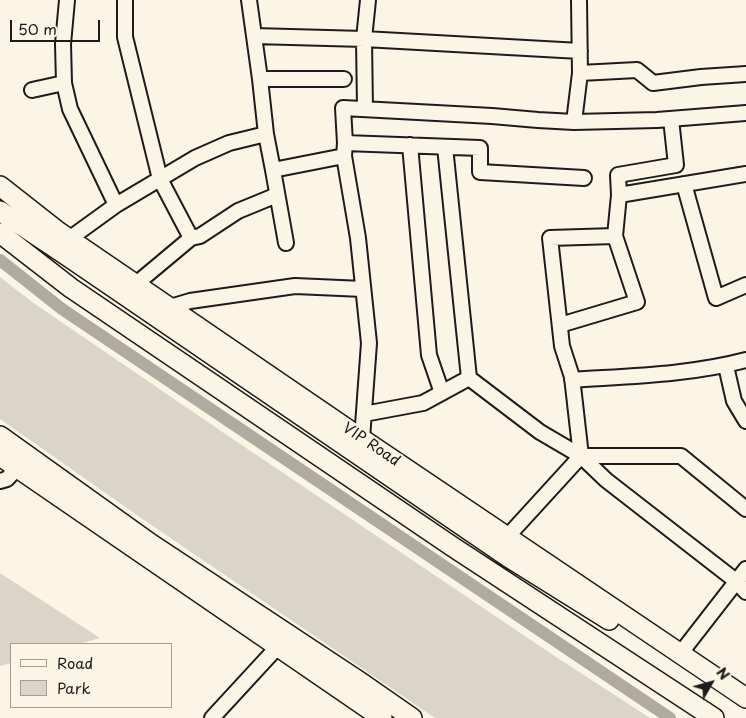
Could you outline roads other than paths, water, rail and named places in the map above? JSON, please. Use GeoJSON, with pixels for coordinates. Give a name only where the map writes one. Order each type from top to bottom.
{"type":"FeatureCollection","features":[{"type":"Feature","properties":{"kind":"street"},"geometry":{"type":"LineString","coordinates":[[67,0],[63,44],[64,83],[70,109],[116,205]]}},
{"type":"Feature","properties":{"kind":"street"},"geometry":{"type":"LineString","coordinates":[[125,0],[125,36],[160,179],[190,238]]}},
{"type":"Feature","properties":{"kind":"street"},"geometry":{"type":"LineString","coordinates":[[249,0],[266,134],[286,242]]}},
{"type":"Feature","properties":{"kind":"street"},"geometry":{"type":"LineString","coordinates":[[364,109],[364,39],[368,0]]}},
{"type":"Feature","properties":{"kind":"street"},"geometry":{"type":"LineString","coordinates":[[574,122],[580,73],[579,0]]}},
{"type":"Feature","properties":{"kind":"street"},"geometry":{"type":"LineString","coordinates":[[254,36],[364,39],[580,50]]}},
{"type":"Feature","properties":{"kind":"street"},"geometry":{"type":"LineString","coordinates":[[580,73],[637,70],[653,83],[746,74]]}},
{"type":"Feature","properties":{"kind":"street"},"geometry":{"type":"LineString","coordinates":[[260,79],[344,80]]}},
{"type":"Feature","properties":{"kind":"street"},"geometry":{"type":"LineString","coordinates":[[32,90],[64,83]]}},
{"type":"Feature","properties":{"kind":"street"},"geometry":{"type":"LineString","coordinates":[[362,439],[368,343],[358,238],[345,149],[343,108],[574,122],[671,119],[746,113]]}},
{"type":"Feature","properties":{"kind":"street"},"geometry":{"type":"LineString","coordinates":[[560,325],[637,302],[615,236],[619,195],[618,175],[676,165],[671,119]]}},
{"type":"Feature","properties":{"kind":"street"},"geometry":{"type":"LineString","coordinates":[[69,239],[116,205],[195,158],[229,143],[266,134]]}},
{"type":"Feature","properties":{"kind":"street"},"geometry":{"type":"LineString","coordinates":[[272,170],[345,149],[410,145],[480,148],[480,172],[584,178]]}},
{"type":"Feature","properties":{"kind":"street"},"geometry":{"type":"LineString","coordinates":[[410,145],[429,355],[442,393]]}},
{"type":"Feature","properties":{"kind":"street"},"geometry":{"type":"LineString","coordinates":[[446,147],[469,378],[540,432],[581,456],[606,480],[736,581],[746,592]]}},
{"type":"Feature","properties":{"kind":"street"},"geometry":{"type":"LineString","coordinates":[[619,195],[746,174]]}},
{"type":"Feature","properties":{"kind":"street"},"geometry":{"type":"LineString","coordinates":[[684,184],[716,298],[746,285]]}},
{"type":"Feature","properties":{"kind":"street","name":"VIP Road"},"geometry":{"type":"LineString","coordinates":[[0,186],[69,239],[746,698]]}},
{"type":"Feature","properties":{"kind":"street"},"geometry":{"type":"LineString","coordinates":[[136,284],[190,238],[200,236],[238,211],[277,195]]}},
{"type":"Feature","properties":{"kind":"street","name":"VIP Road"},"geometry":{"type":"LineString","coordinates":[[0,210],[508,557],[746,706]]}},
{"type":"Feature","properties":{"kind":"street"},"geometry":{"type":"LineString","coordinates":[[0,233],[71,288],[453,547],[714,718]]}},
{"type":"Feature","properties":{"kind":"street"},"geometry":{"type":"LineString","coordinates":[[581,456],[572,380],[562,346],[550,238],[615,236]]}},
{"type":"Feature","properties":{"kind":"street"},"geometry":{"type":"LineString","coordinates":[[170,307],[190,301],[295,286],[363,289]]}},
{"type":"Feature","properties":{"kind":"street"},"geometry":{"type":"LineString","coordinates":[[572,380],[690,372],[726,366],[746,360]]}},
{"type":"Feature","properties":{"kind":"street"},"geometry":{"type":"LineString","coordinates":[[726,366],[734,401],[746,422]]}},
{"type":"Feature","properties":{"kind":"street"},"geometry":{"type":"LineString","coordinates":[[364,414],[423,403],[469,378]]}},
{"type":"Feature","properties":{"kind":"street"},"geometry":{"type":"LineString","coordinates":[[0,436],[283,640],[382,718]]}},
{"type":"Feature","properties":{"kind":"street"},"geometry":{"type":"LineString","coordinates":[[0,456],[283,640],[412,718]]}},
{"type":"Feature","properties":{"kind":"street"},"geometry":{"type":"LineString","coordinates":[[508,537],[581,456],[680,456],[746,509]]}},
{"type":"Feature","properties":{"kind":"street"},"geometry":{"type":"LineString","coordinates":[[0,481],[7,478],[18,468]]}},
{"type":"Feature","properties":{"kind":"street"},"geometry":{"type":"LineString","coordinates":[[680,654],[746,569]]}},
{"type":"Feature","properties":{"kind":"street"},"geometry":{"type":"LineString","coordinates":[[212,718],[283,640]]}},
{"type":"Feature","properties":{"kind":"waterway"},"geometry":{"type":"LineString","coordinates":[[0,260],[62,309],[670,718]]}}]}
